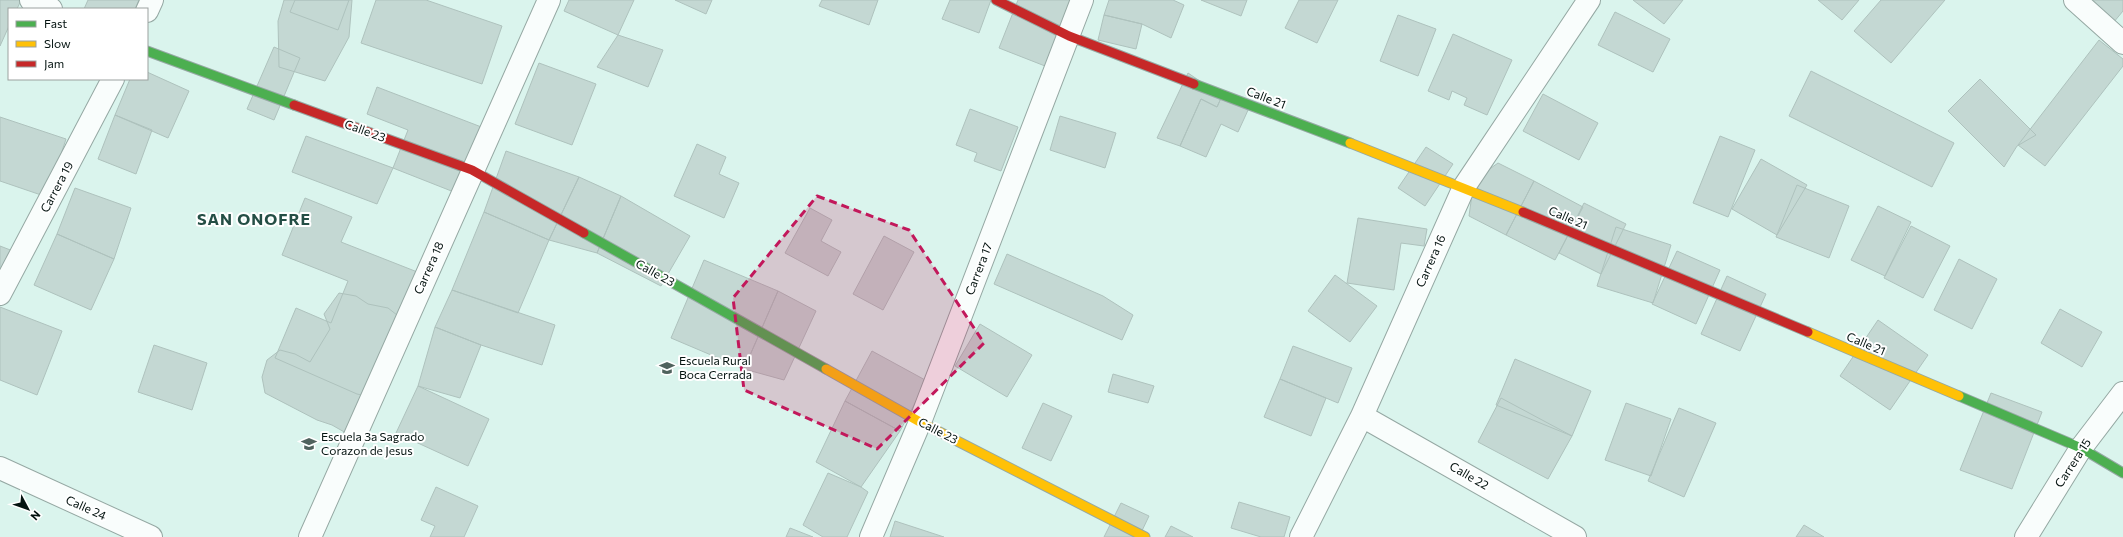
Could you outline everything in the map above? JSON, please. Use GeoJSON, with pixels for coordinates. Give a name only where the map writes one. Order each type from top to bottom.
{"type":"FeatureCollection","features":[{"type":"Feature","properties":{"kind":"street"},"geometry":{"type":"LineString","coordinates":[[31,0],[49,8]]}},
{"type":"Feature","properties":{"kind":"street","name":"Carrera 18"},"geometry":{"type":"LineString","coordinates":[[310,537],[472,170],[549,0]]}},
{"type":"Feature","properties":{"kind":"street","name":"Calle 21"},"geometry":{"type":"LineString","coordinates":[[996,0],[1069,36],[1464,187],[2081,448],[2123,473]]}},
{"type":"Feature","properties":{"kind":"street","name":"Carrera 17"},"geometry":{"type":"LineString","coordinates":[[871,537],[920,422],[1082,0]]}},
{"type":"Feature","properties":{"kind":"street","name":"Carrera 16"},"geometry":{"type":"LineString","coordinates":[[1301,537],[1362,416],[1464,187],[1589,0]]}},
{"type":"Feature","properties":{"kind":"street"},"geometry":{"type":"LineString","coordinates":[[2075,0],[2123,43]]}},
{"type":"Feature","properties":{"kind":"street","name":"Calle 23"},"geometry":{"type":"LineString","coordinates":[[148,51],[472,170],[920,422],[1145,537]]}},
{"type":"Feature","properties":{"kind":"street","name":"Carrera 19"},"geometry":{"type":"LineString","coordinates":[[0,294],[112,80]]}},
{"type":"Feature","properties":{"kind":"street","name":"Carrera 15"},"geometry":{"type":"LineString","coordinates":[[2026,537],[2081,448],[2123,392]]}},
{"type":"Feature","properties":{"kind":"street","name":"Calle 22"},"geometry":{"type":"LineString","coordinates":[[1362,416],[1576,537]]}},
{"type":"Feature","properties":{"kind":"street","name":"Calle 24"},"geometry":{"type":"LineString","coordinates":[[0,468],[151,537]]}},
{"type":"Feature","properties":{"kind":"highlighted area"},"geometry":{"type":"Polygon","coordinates":[[[817,196],[909,230],[984,343],[877,449],[744,390],[733,298],[817,196]]]}},
{"type":"Feature","properties":{"kind":"building"},"geometry":{"type":"Polygon","coordinates":[[[0,0],[21,0],[17,8],[8,8],[8,28],[0,46],[0,0]]]}},
{"type":"Feature","properties":{"kind":"building"},"geometry":{"type":"Polygon","coordinates":[[[88,0],[139,0],[135,8],[84,8],[88,0]]]}},
{"type":"Feature","properties":{"kind":"building"},"geometry":{"type":"Polygon","coordinates":[[[284,0],[352,0],[349,37],[325,81],[279,67],[278,21],[284,0]]]}},
{"type":"Feature","properties":{"kind":"building"},"geometry":{"type":"Polygon","coordinates":[[[295,0],[349,0],[338,30],[290,12],[295,0]]]}},
{"type":"Feature","properties":{"kind":"building"},"geometry":{"type":"Polygon","coordinates":[[[376,0],[426,0],[502,26],[482,84],[361,43],[376,0]]]}},
{"type":"Feature","properties":{"kind":"building"},"geometry":{"type":"Polygon","coordinates":[[[569,0],[634,0],[618,35],[564,11],[569,0]]]}},
{"type":"Feature","properties":{"kind":"building"},"geometry":{"type":"Polygon","coordinates":[[[675,0],[712,0],[706,14],[675,0]]]}},
{"type":"Feature","properties":{"kind":"building"},"geometry":{"type":"Polygon","coordinates":[[[822,0],[878,0],[869,25],[819,6],[822,0]]]}},
{"type":"Feature","properties":{"kind":"building"},"geometry":{"type":"Polygon","coordinates":[[[950,0],[991,0],[979,33],[942,19],[950,0]]]}},
{"type":"Feature","properties":{"kind":"building"},"geometry":{"type":"Polygon","coordinates":[[[1018,0],[1071,0],[1045,66],[999,48],[1018,0]]]}},
{"type":"Feature","properties":{"kind":"building"},"geometry":{"type":"Polygon","coordinates":[[[1109,0],[1173,0],[1184,5],[1171,38],[1142,24],[1104,15],[1109,0]]]}},
{"type":"Feature","properties":{"kind":"building"},"geometry":{"type":"Polygon","coordinates":[[[1201,0],[1247,0],[1241,16],[1201,0]]]}},
{"type":"Feature","properties":{"kind":"building"},"geometry":{"type":"Polygon","coordinates":[[[1299,0],[1338,0],[1317,43],[1285,28],[1299,0]]]}},
{"type":"Feature","properties":{"kind":"building"},"geometry":{"type":"Polygon","coordinates":[[[1633,0],[1683,0],[1664,24],[1633,0]]]}},
{"type":"Feature","properties":{"kind":"building"},"geometry":{"type":"Polygon","coordinates":[[[1818,0],[1859,0],[1842,20],[1818,0]]]}},
{"type":"Feature","properties":{"kind":"building"},"geometry":{"type":"Polygon","coordinates":[[[1881,0],[1945,0],[1891,63],[1854,31],[1881,0]]]}},
{"type":"Feature","properties":{"kind":"building"},"geometry":{"type":"Polygon","coordinates":[[[2065,0],[2123,0],[2123,11],[2104,34],[2065,0]]]}},
{"type":"Feature","properties":{"kind":"building"},"geometry":{"type":"Polygon","coordinates":[[[1615,12],[1670,39],[1653,72],[1598,45],[1615,12]]]}},
{"type":"Feature","properties":{"kind":"building"},"geometry":{"type":"Polygon","coordinates":[[[1104,15],[1142,24],[1136,49],[1098,40],[1104,15]]]}},
{"type":"Feature","properties":{"kind":"building"},"geometry":{"type":"Polygon","coordinates":[[[1398,15],[1436,29],[1418,76],[1380,61],[1398,15]]]}},
{"type":"Feature","properties":{"kind":"building"},"geometry":{"type":"Polygon","coordinates":[[[1453,34],[1512,60],[1487,115],[1464,105],[1467,98],[1452,91],[1449,100],[1428,91],[1453,34]]]}},
{"type":"Feature","properties":{"kind":"building"},"geometry":{"type":"Polygon","coordinates":[[[618,35],[663,50],[648,87],[597,67],[618,35]]]}},
{"type":"Feature","properties":{"kind":"building"},"geometry":{"type":"Polygon","coordinates":[[[2099,40],[2123,59],[2123,66],[2045,166],[2018,145],[2099,40]]]}},
{"type":"Feature","properties":{"kind":"building"},"geometry":{"type":"Polygon","coordinates":[[[274,47],[300,58],[274,120],[247,109],[274,47]]]}},
{"type":"Feature","properties":{"kind":"building"},"geometry":{"type":"Polygon","coordinates":[[[539,63],[596,84],[572,145],[515,124],[539,63]]]}},
{"type":"Feature","properties":{"kind":"building"},"geometry":{"type":"Polygon","coordinates":[[[1811,71],[1954,143],[1932,187],[1789,116],[1811,71]]]}},
{"type":"Feature","properties":{"kind":"building"},"geometry":{"type":"Polygon","coordinates":[[[148,72],[189,91],[168,138],[115,115],[130,80],[148,80],[148,72]]]}},
{"type":"Feature","properties":{"kind":"building"},"geometry":{"type":"Polygon","coordinates":[[[1188,73],[1222,96],[1217,107],[1201,99],[1180,146],[1157,138],[1188,73]]]}},
{"type":"Feature","properties":{"kind":"building"},"geometry":{"type":"Polygon","coordinates":[[[1980,79],[2036,135],[2017,146],[2004,167],[1948,111],[1980,79]]]}},
{"type":"Feature","properties":{"kind":"building"},"geometry":{"type":"Polygon","coordinates":[[[377,87],[484,128],[459,194],[393,168],[408,130],[367,114],[377,87]]]}},
{"type":"Feature","properties":{"kind":"building"},"geometry":{"type":"Polygon","coordinates":[[[1543,94],[1598,123],[1579,160],[1523,131],[1543,94]]]}},
{"type":"Feature","properties":{"kind":"building"},"geometry":{"type":"Polygon","coordinates":[[[1222,96],[1249,108],[1238,132],[1221,124],[1206,157],[1180,146],[1201,99],[1217,107],[1222,96]]]}},
{"type":"Feature","properties":{"kind":"building"},"geometry":{"type":"Polygon","coordinates":[[[970,109],[1018,127],[1001,171],[974,161],[977,153],[956,145],[970,109]]]}},
{"type":"Feature","properties":{"kind":"building"},"geometry":{"type":"Polygon","coordinates":[[[115,115],[152,130],[136,174],[98,159],[115,115]]]}},
{"type":"Feature","properties":{"kind":"building"},"geometry":{"type":"Polygon","coordinates":[[[1060,116],[1116,133],[1105,168],[1050,150],[1060,116]]]}},
{"type":"Feature","properties":{"kind":"building"},"geometry":{"type":"Polygon","coordinates":[[[0,117],[66,139],[47,197],[0,181],[0,117]]]}},
{"type":"Feature","properties":{"kind":"building"},"geometry":{"type":"Polygon","coordinates":[[[306,136],[393,168],[377,204],[292,172],[306,136]]]}},
{"type":"Feature","properties":{"kind":"building"},"geometry":{"type":"Polygon","coordinates":[[[1720,136],[1755,150],[1728,217],[1693,203],[1720,136]]]}},
{"type":"Feature","properties":{"kind":"building"},"geometry":{"type":"Polygon","coordinates":[[[697,144],[726,157],[719,174],[739,183],[724,218],[674,196],[697,144]]]}},
{"type":"Feature","properties":{"kind":"building"},"geometry":{"type":"Polygon","coordinates":[[[1426,147],[1453,164],[1425,206],[1398,188],[1426,147]]]}},
{"type":"Feature","properties":{"kind":"building"},"geometry":{"type":"Polygon","coordinates":[[[506,151],[579,177],[549,240],[484,212],[506,151]]]}},
{"type":"Feature","properties":{"kind":"building"},"geometry":{"type":"Polygon","coordinates":[[[1761,159],[1807,185],[1777,235],[1732,209],[1761,159]]]}},
{"type":"Feature","properties":{"kind":"building"},"geometry":{"type":"Polygon","coordinates":[[[1498,163],[1534,181],[1506,235],[1469,216],[1474,180],[1498,163]]]}},
{"type":"Feature","properties":{"kind":"building"},"geometry":{"type":"Polygon","coordinates":[[[579,177],[621,196],[597,253],[549,240],[579,177]]]}},
{"type":"Feature","properties":{"kind":"building"},"geometry":{"type":"Polygon","coordinates":[[[1534,181],[1583,207],[1555,260],[1506,235],[1534,181]]]}},
{"type":"Feature","properties":{"kind":"building"},"geometry":{"type":"Polygon","coordinates":[[[1797,185],[1849,206],[1829,258],[1776,237],[1797,185]]]}},
{"type":"Feature","properties":{"kind":"building"},"geometry":{"type":"Polygon","coordinates":[[[75,188],[131,208],[114,259],[57,234],[75,188]]]}},
{"type":"Feature","properties":{"kind":"building"},"geometry":{"type":"Polygon","coordinates":[[[621,196],[690,236],[661,286],[597,253],[621,196]]]}},
{"type":"Feature","properties":{"kind":"building"},"geometry":{"type":"Polygon","coordinates":[[[305,198],[352,217],[341,242],[425,275],[374,398],[357,394],[275,358],[296,308],[331,323],[348,281],[282,255],[305,198]]]}},
{"type":"Feature","properties":{"kind":"building"},"geometry":{"type":"Polygon","coordinates":[[[1584,203],[1626,224],[1601,274],[1559,253],[1584,203]]]}},
{"type":"Feature","properties":{"kind":"building"},"geometry":{"type":"Polygon","coordinates":[[[1878,206],[1911,222],[1885,276],[1851,260],[1878,206]]]}},
{"type":"Feature","properties":{"kind":"building"},"geometry":{"type":"Polygon","coordinates":[[[810,208],[832,220],[821,241],[841,252],[828,276],[785,253],[810,208]]]}},
{"type":"Feature","properties":{"kind":"building"},"geometry":{"type":"Polygon","coordinates":[[[484,212],[549,240],[518,313],[452,290],[484,212]]]}},
{"type":"Feature","properties":{"kind":"building"},"geometry":{"type":"Polygon","coordinates":[[[1358,218],[1427,229],[1424,246],[1401,243],[1394,290],[1347,283],[1358,218]]]}},
{"type":"Feature","properties":{"kind":"building"},"geometry":{"type":"Polygon","coordinates":[[[1911,226],[1950,246],[1923,298],[1884,278],[1911,226]]]}},
{"type":"Feature","properties":{"kind":"building"},"geometry":{"type":"Polygon","coordinates":[[[1616,227],[1671,245],[1653,303],[1597,286],[1616,227]]]}},
{"type":"Feature","properties":{"kind":"building"},"geometry":{"type":"Polygon","coordinates":[[[57,234],[114,259],[91,310],[34,285],[57,234]]]}},
{"type":"Feature","properties":{"kind":"building"},"geometry":{"type":"Polygon","coordinates":[[[884,236],[914,252],[883,310],[853,294],[884,236]]]}},
{"type":"Feature","properties":{"kind":"building"},"geometry":{"type":"Polygon","coordinates":[[[0,246],[13,251],[0,283],[0,246]]]}},
{"type":"Feature","properties":{"kind":"building"},"geometry":{"type":"Polygon","coordinates":[[[1677,251],[1720,270],[1696,324],[1652,304],[1677,251]]]}},
{"type":"Feature","properties":{"kind":"building"},"geometry":{"type":"Polygon","coordinates":[[[1007,254],[1103,296],[1133,315],[1122,340],[994,284],[1007,254]]]}},
{"type":"Feature","properties":{"kind":"building"},"geometry":{"type":"Polygon","coordinates":[[[1959,259],[1997,279],[1972,329],[1934,310],[1959,259]]]}},
{"type":"Feature","properties":{"kind":"building"},"geometry":{"type":"Polygon","coordinates":[[[704,260],[778,291],[744,369],[671,338],[704,260]]]}},
{"type":"Feature","properties":{"kind":"building"},"geometry":{"type":"Polygon","coordinates":[[[1335,275],[1377,306],[1350,342],[1308,311],[1335,275]]]}},
{"type":"Feature","properties":{"kind":"building"},"geometry":{"type":"Polygon","coordinates":[[[1727,276],[1766,294],[1740,351],[1701,334],[1727,276]]]}},
{"type":"Feature","properties":{"kind":"building"},"geometry":{"type":"Polygon","coordinates":[[[452,290],[555,325],[542,365],[481,345],[435,327],[452,290]]]}},
{"type":"Feature","properties":{"kind":"building"},"geometry":{"type":"Polygon","coordinates":[[[778,291],[816,311],[784,380],[744,369],[778,291]]]}},
{"type":"Feature","properties":{"kind":"building"},"geometry":{"type":"Polygon","coordinates":[[[339,293],[356,296],[368,304],[388,308],[406,322],[353,437],[332,425],[317,420],[265,393],[262,377],[267,360],[280,350],[295,354],[310,362],[330,329],[324,314],[339,293]]]}},
{"type":"Feature","properties":{"kind":"building"},"geometry":{"type":"Polygon","coordinates":[[[0,307],[62,331],[37,395],[0,380],[0,307]]]}},
{"type":"Feature","properties":{"kind":"building"},"geometry":{"type":"Polygon","coordinates":[[[2060,309],[2102,332],[2082,367],[2041,343],[2060,309]]]}},
{"type":"Feature","properties":{"kind":"building"},"geometry":{"type":"Polygon","coordinates":[[[1878,320],[1928,355],[1890,410],[1840,376],[1878,320]]]}},
{"type":"Feature","properties":{"kind":"building"},"geometry":{"type":"Polygon","coordinates":[[[980,324],[1032,355],[1007,397],[955,366],[980,324]]]}},
{"type":"Feature","properties":{"kind":"building"},"geometry":{"type":"Polygon","coordinates":[[[435,327],[481,345],[460,398],[418,386],[435,327]]]}},
{"type":"Feature","properties":{"kind":"building"},"geometry":{"type":"Polygon","coordinates":[[[154,345],[207,363],[192,410],[138,392],[154,345]]]}},
{"type":"Feature","properties":{"kind":"building"},"geometry":{"type":"Polygon","coordinates":[[[1293,346],[1352,368],[1338,403],[1280,379],[1293,346]]]}},
{"type":"Feature","properties":{"kind":"building"},"geometry":{"type":"Polygon","coordinates":[[[872,351],[927,381],[900,431],[845,401],[872,351]]]}},
{"type":"Feature","properties":{"kind":"building"},"geometry":{"type":"Polygon","coordinates":[[[1515,359],[1591,391],[1572,436],[1496,405],[1515,359]]]}},
{"type":"Feature","properties":{"kind":"building"},"geometry":{"type":"Polygon","coordinates":[[[1113,374],[1154,386],[1148,403],[1108,392],[1113,374]]]}},
{"type":"Feature","properties":{"kind":"building"},"geometry":{"type":"Polygon","coordinates":[[[1280,379],[1326,398],[1311,436],[1264,417],[1280,379]]]}},
{"type":"Feature","properties":{"kind":"building"},"geometry":{"type":"Polygon","coordinates":[[[418,386],[489,419],[468,466],[396,433],[418,386]]]}},
{"type":"Feature","properties":{"kind":"building"},"geometry":{"type":"Polygon","coordinates":[[[1991,393],[2042,412],[2012,489],[1960,470],[1991,393]]]}},
{"type":"Feature","properties":{"kind":"building"},"geometry":{"type":"Polygon","coordinates":[[[1501,398],[1572,436],[1548,479],[1478,442],[1501,398]]]}},
{"type":"Feature","properties":{"kind":"building"},"geometry":{"type":"Polygon","coordinates":[[[845,401],[900,431],[861,487],[816,462],[845,401]]]}},
{"type":"Feature","properties":{"kind":"building"},"geometry":{"type":"Polygon","coordinates":[[[1043,403],[1072,416],[1051,461],[1022,448],[1043,403]]]}},
{"type":"Feature","properties":{"kind":"building"},"geometry":{"type":"Polygon","coordinates":[[[1626,403],[1671,419],[1651,476],[1605,460],[1626,403]]]}},
{"type":"Feature","properties":{"kind":"building"},"geometry":{"type":"Polygon","coordinates":[[[1679,408],[1716,423],[1684,497],[1648,481],[1679,408]]]}},
{"type":"Feature","properties":{"kind":"building"},"geometry":{"type":"Polygon","coordinates":[[[828,473],[861,487],[868,492],[847,537],[823,537],[803,525],[828,473]]]}},
{"type":"Feature","properties":{"kind":"building"},"geometry":{"type":"Polygon","coordinates":[[[436,487],[478,506],[464,537],[430,537],[435,526],[421,520],[436,487]]]}},
{"type":"Feature","properties":{"kind":"building"},"geometry":{"type":"Polygon","coordinates":[[[1239,502],[1290,517],[1284,537],[1261,537],[1231,528],[1239,502]]]}},
{"type":"Feature","properties":{"kind":"building"},"geometry":{"type":"Polygon","coordinates":[[[1121,503],[1149,516],[1139,537],[1104,537],[1121,503]]]}},
{"type":"Feature","properties":{"kind":"building"},"geometry":{"type":"Polygon","coordinates":[[[895,521],[944,537],[890,537],[895,521]]]}},
{"type":"Feature","properties":{"kind":"building"},"geometry":{"type":"Polygon","coordinates":[[[1804,525],[1824,537],[1796,537],[1804,525]]]}},
{"type":"Feature","properties":{"kind":"building"},"geometry":{"type":"Polygon","coordinates":[[[1171,526],[1193,537],[1165,537],[1171,526]]]}},
{"type":"Feature","properties":{"kind":"building"},"geometry":{"type":"Polygon","coordinates":[[[790,528],[813,537],[786,537],[790,528]]]}},
{"type":"Feature","properties":{"kind":"traffic: fast"},"geometry":{"type":"LineString","coordinates":[[148,51],[294,105]]}},
{"type":"Feature","properties":{"kind":"traffic: fast"},"geometry":{"type":"LineString","coordinates":[[1194,84],[1350,143]]}},
{"type":"Feature","properties":{"kind":"traffic: fast"},"geometry":{"type":"LineString","coordinates":[[584,233],[826,369]]}},
{"type":"Feature","properties":{"kind":"traffic: fast"},"geometry":{"type":"LineString","coordinates":[[1959,396],[2081,448],[2123,473]]}},
{"type":"Feature","properties":{"kind":"traffic: slow"},"geometry":{"type":"LineString","coordinates":[[1350,143],[1523,212]]}},
{"type":"Feature","properties":{"kind":"traffic: slow"},"geometry":{"type":"LineString","coordinates":[[1808,332],[1959,396]]}},
{"type":"Feature","properties":{"kind":"traffic: slow"},"geometry":{"type":"LineString","coordinates":[[826,369],[920,422],[1145,537]]}},
{"type":"Feature","properties":{"kind":"traffic: jam"},"geometry":{"type":"LineString","coordinates":[[996,0],[1069,36],[1194,84]]}},
{"type":"Feature","properties":{"kind":"traffic: jam"},"geometry":{"type":"LineString","coordinates":[[294,105],[472,170],[584,233]]}},
{"type":"Feature","properties":{"kind":"traffic: jam"},"geometry":{"type":"LineString","coordinates":[[1523,212],[1808,332]]}},
{"type":"Feature","properties":{"kind":"place","name":"Escuela Rural Boca Cerrada"},"geometry":{"type":"Point","coordinates":[667,368]}},
{"type":"Feature","properties":{"kind":"place","name":"Escuela 3a Sagrado Corazon de Jesus"},"geometry":{"type":"Point","coordinates":[309,444]}},
{"type":"Feature","properties":{"kind":"district","name":"SAN ONOFRE"},"geometry":{"type":"Point","coordinates":[254,219]}}]}
